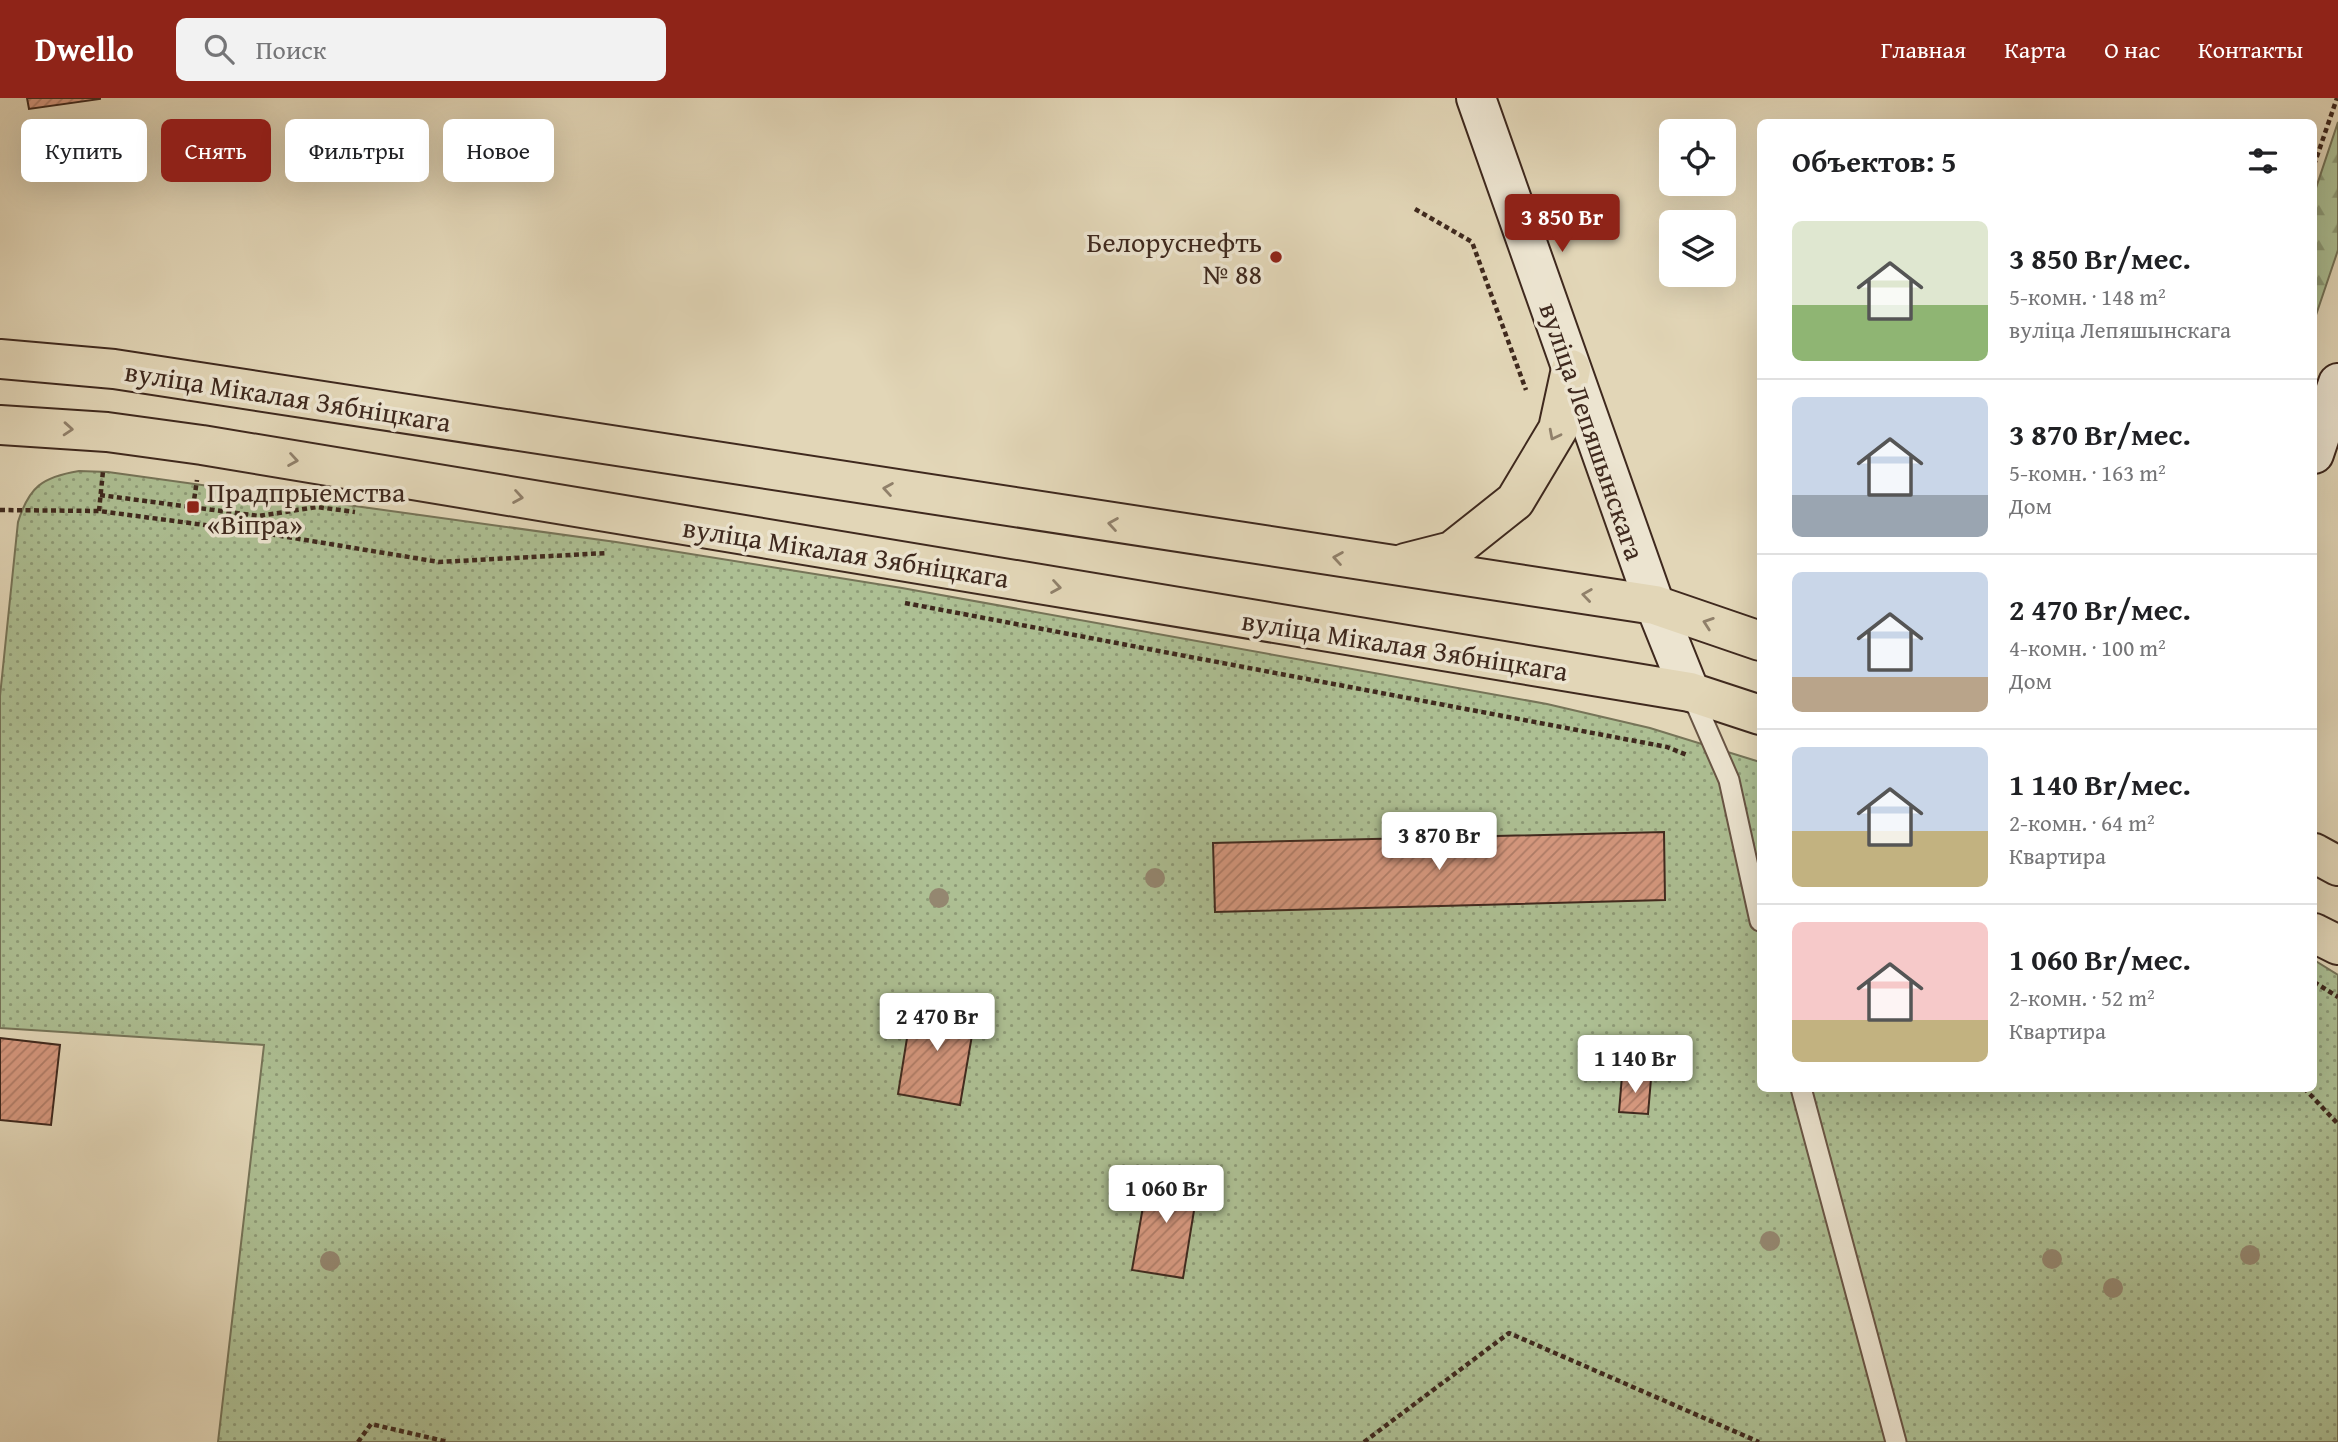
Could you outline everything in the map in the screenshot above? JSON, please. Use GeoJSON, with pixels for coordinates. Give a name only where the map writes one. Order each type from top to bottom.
{"type":"FeatureCollection","features":[{"type":"Feature","properties":{"kind":"main road","name":"вуліца Лепяшынскага"},"geometry":{"type":"LineString","coordinates":[[1476,98],[1655,606],[1690,692]]}},
{"type":"Feature","properties":{"kind":"main road","name":"вуліца Мікалая Зябніцкага"},"geometry":{"type":"LineString","coordinates":[[0,359],[114,369],[1655,606]]}},
{"type":"Feature","properties":{"kind":"main road"},"geometry":{"type":"LineString","coordinates":[[1392,567],[1452,551],[1515,501],[1558,429],[1572,369]]}},
{"type":"Feature","properties":{"kind":"main road"},"geometry":{"type":"LineString","coordinates":[[2317,445],[2338,383]]}},
{"type":"Feature","properties":{"kind":"main road","name":"вуліца Мікалая Зябніцкага"},"geometry":{"type":"LineString","coordinates":[[0,425],[107,432],[202,445],[1690,692]]}},
{"type":"Feature","properties":{"kind":"main road"},"geometry":{"type":"LineString","coordinates":[[1655,606],[1757,640]]}},
{"type":"Feature","properties":{"kind":"main road"},"geometry":{"type":"LineString","coordinates":[[1690,692],[1757,714]]}},
{"type":"Feature","properties":{"kind":"main road"},"geometry":{"type":"LineString","coordinates":[[2317,855],[2338,866]]}},
{"type":"Feature","properties":{"kind":"main road"},"geometry":{"type":"LineString","coordinates":[[2317,935],[2338,946]]}},
{"type":"Feature","properties":{"kind":"lane"},"geometry":{"type":"LineString","coordinates":[[1690,692],[1729,780],[1757,907]]}},
{"type":"Feature","properties":{"kind":"lane"},"geometry":{"type":"LineString","coordinates":[[1802,1092],[1896,1442]]}},
{"type":"Feature","properties":{"kind":"path"},"geometry":{"type":"LineString","coordinates":[[2317,156],[2337,98]]}},
{"type":"Feature","properties":{"kind":"path"},"geometry":{"type":"LineString","coordinates":[[1415,209],[1472,242],[1526,390],[1525,401]]}},
{"type":"Feature","properties":{"kind":"path"},"geometry":{"type":"LineString","coordinates":[[99,510],[103,471]]}},
{"type":"Feature","properties":{"kind":"path"},"geometry":{"type":"LineString","coordinates":[[100,495],[259,516],[257,532]]}},
{"type":"Feature","properties":{"kind":"path"},"geometry":{"type":"LineString","coordinates":[[0,510],[99,510],[257,532],[439,562],[532,559],[614,552]]}},
{"type":"Feature","properties":{"kind":"path"},"geometry":{"type":"LineString","coordinates":[[901,603],[1667,747],[1692,757]]}},
{"type":"Feature","properties":{"kind":"path"},"geometry":{"type":"LineString","coordinates":[[2317,984],[2338,997]]}},
{"type":"Feature","properties":{"kind":"path"},"geometry":{"type":"LineString","coordinates":[[2308,1092],[2338,1124]]}},
{"type":"Feature","properties":{"kind":"path"},"geometry":{"type":"LineString","coordinates":[[1364,1442],[1509,1334],[1759,1442]]}},
{"type":"Feature","properties":{"kind":"path"},"geometry":{"type":"LineString","coordinates":[[358,1442],[371,1424],[447,1442]]}},
{"type":"Feature","properties":{"kind":"green space"},"geometry":{"type":"Polygon","coordinates":[[[2338,122],[2338,250],[2317,312],[2317,185],[2338,122]]]}},
{"type":"Feature","properties":{"kind":"green space"},"geometry":{"type":"Polygon","coordinates":[[[108,472],[616,542],[902,588],[1547,704],[1650,728],[1757,761],[1757,1092],[2317,1092],[2317,962],[2338,975],[2338,1442],[218,1442],[264,1045],[0,1028],[0,696],[18,522],[32,492],[46,481],[66,473],[108,472]]]}},
{"type":"Feature","properties":{"kind":"building"},"geometry":{"type":"Polygon","coordinates":[[[27,98],[100,98],[100,99],[29,109],[27,98]]]}},
{"type":"Feature","properties":{"kind":"building"},"geometry":{"type":"Polygon","coordinates":[[[1664,832],[1665,900],[1215,912],[1213,843],[1664,832]]]}},
{"type":"Feature","properties":{"kind":"building"},"geometry":{"type":"Polygon","coordinates":[[[913,1001],[976,1012],[960,1105],[898,1094],[913,1001]]]}},
{"type":"Feature","properties":{"kind":"building"},"geometry":{"type":"Polygon","coordinates":[[[0,1038],[60,1045],[51,1125],[0,1120],[0,1038]]]}},
{"type":"Feature","properties":{"kind":"building"},"geometry":{"type":"Polygon","coordinates":[[[1622,1076],[1651,1079],[1648,1114],[1619,1112],[1622,1076]]]}},
{"type":"Feature","properties":{"kind":"building"},"geometry":{"type":"Polygon","coordinates":[[[1149,1172],[1199,1180],[1183,1278],[1132,1270],[1149,1172]]]}},
{"type":"Feature","properties":{"kind":"place","name":"Белоруснефть № 88"},"geometry":{"type":"Point","coordinates":[1276,257]}},
{"type":"Feature","properties":{"kind":"place","name":"Прадпрыемства «Віпра»"},"geometry":{"type":"Point","coordinates":[193,507]}}]}
